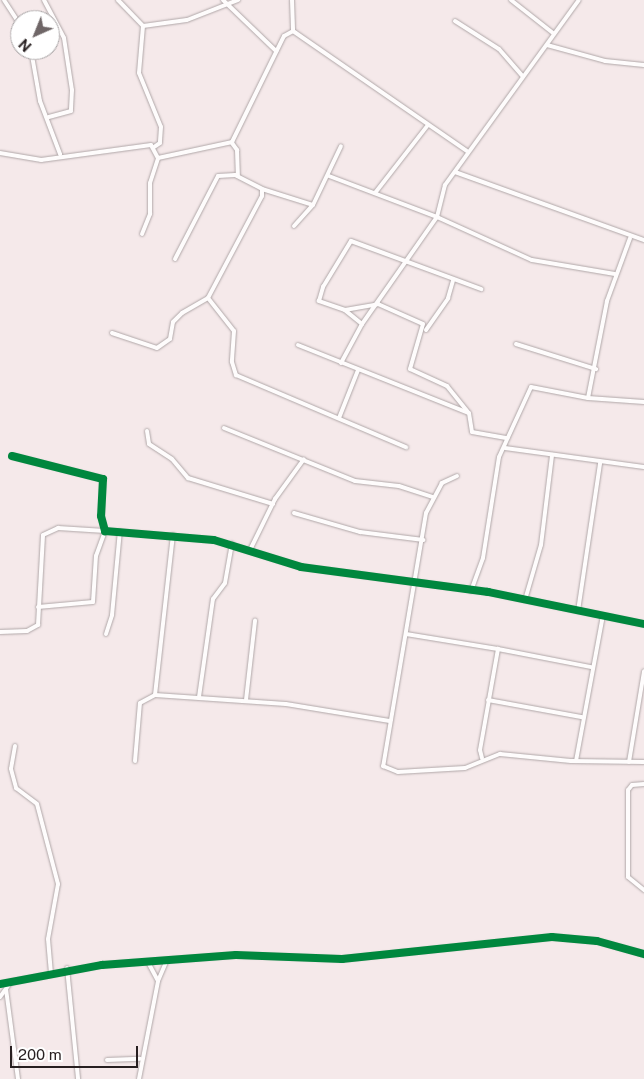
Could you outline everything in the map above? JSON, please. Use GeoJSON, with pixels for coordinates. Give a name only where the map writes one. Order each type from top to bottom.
{"type":"FeatureCollection","features":[{"type":"Feature","properties":{"kind":"street"},"geometry":{"type":"LineString","coordinates":[[44,0],[64,38],[72,90],[71,111],[49,117]]}},
{"type":"Feature","properties":{"kind":"street"},"geometry":{"type":"LineString","coordinates":[[0,154],[41,160],[60,154],[154,147],[160,143],[161,127],[139,73],[143,26],[118,0]]}},
{"type":"Feature","properties":{"kind":"street"},"geometry":{"type":"LineString","coordinates":[[223,0],[276,51]]}},
{"type":"Feature","properties":{"kind":"street"},"geometry":{"type":"LineString","coordinates":[[143,26],[187,20],[238,0]]}},
{"type":"Feature","properties":{"kind":"street"},"geometry":{"type":"LineString","coordinates":[[292,0],[293,31]]}},
{"type":"Feature","properties":{"kind":"street"},"geometry":{"type":"LineString","coordinates":[[511,0],[553,33]]}},
{"type":"Feature","properties":{"kind":"street"},"geometry":{"type":"LineString","coordinates":[[342,362],[362,324],[378,304],[406,260],[437,217],[445,185],[467,151],[522,75],[547,45],[553,33],[578,0]]}},
{"type":"Feature","properties":{"kind":"street"},"geometry":{"type":"LineString","coordinates":[[0,5],[5,1]]}},
{"type":"Feature","properties":{"kind":"street"},"geometry":{"type":"LineString","coordinates":[[455,21],[499,49],[522,75]]}},
{"type":"Feature","properties":{"kind":"street"},"geometry":{"type":"LineString","coordinates":[[232,142],[284,36],[293,31]]}},
{"type":"Feature","properties":{"kind":"street"},"geometry":{"type":"LineString","coordinates":[[293,31],[467,151]]}},
{"type":"Feature","properties":{"kind":"street"},"geometry":{"type":"LineString","coordinates":[[547,45],[605,61],[644,65]]}},
{"type":"Feature","properties":{"kind":"street"},"geometry":{"type":"LineString","coordinates":[[33,60],[40,100],[49,117],[60,154]]}},
{"type":"Feature","properties":{"kind":"street"},"geometry":{"type":"LineString","coordinates":[[375,193],[428,125]]}},
{"type":"Feature","properties":{"kind":"street"},"geometry":{"type":"LineString","coordinates":[[158,158],[232,142]]}},
{"type":"Feature","properties":{"kind":"street"},"geometry":{"type":"LineString","coordinates":[[232,142],[237,150],[238,176]]}},
{"type":"Feature","properties":{"kind":"street"},"geometry":{"type":"LineString","coordinates":[[294,226],[314,205],[329,176],[341,146]]}},
{"type":"Feature","properties":{"kind":"street"},"geometry":{"type":"LineString","coordinates":[[142,234],[150,214],[150,183],[158,158],[154,147]]}},
{"type":"Feature","properties":{"kind":"street"},"geometry":{"type":"LineString","coordinates":[[455,172],[630,238],[644,240]]}},
{"type":"Feature","properties":{"kind":"street"},"geometry":{"type":"LineString","coordinates":[[175,259],[218,176],[238,176],[262,189],[314,205]]}},
{"type":"Feature","properties":{"kind":"street"},"geometry":{"type":"LineString","coordinates":[[329,176],[437,217],[532,260],[615,274]]}},
{"type":"Feature","properties":{"kind":"street"},"geometry":{"type":"LineString","coordinates":[[112,333],[157,348],[170,339],[173,322],[182,313],[208,298],[262,189]]}},
{"type":"Feature","properties":{"kind":"street"},"geometry":{"type":"LineString","coordinates":[[588,398],[596,369],[615,274],[630,238]]}},
{"type":"Feature","properties":{"kind":"street"},"geometry":{"type":"LineString","coordinates":[[424,331],[423,324],[378,304],[345,310],[324,306],[320,298],[351,241],[481,289]]}},
{"type":"Feature","properties":{"kind":"street"},"geometry":{"type":"LineString","coordinates":[[453,280],[445,303],[424,331],[410,369],[447,386],[469,413],[472,432],[507,438]]}},
{"type":"Feature","properties":{"kind":"street"},"geometry":{"type":"LineString","coordinates":[[208,298],[234,331],[232,362],[236,375],[406,446]]}},
{"type":"Feature","properties":{"kind":"street"},"geometry":{"type":"LineString","coordinates":[[345,310],[362,324]]}},
{"type":"Feature","properties":{"kind":"street"},"geometry":{"type":"LineString","coordinates":[[516,344],[596,369]]}},
{"type":"Feature","properties":{"kind":"street"},"geometry":{"type":"LineString","coordinates":[[298,345],[469,413]]}},
{"type":"Feature","properties":{"kind":"street"},"geometry":{"type":"LineString","coordinates":[[340,418],[358,370]]}},
{"type":"Feature","properties":{"kind":"street"},"geometry":{"type":"LineString","coordinates":[[471,591],[483,558],[499,458],[531,387],[588,398],[644,402]]}},
{"type":"Feature","properties":{"kind":"street"},"geometry":{"type":"LineString","coordinates":[[224,428],[355,481],[386,483],[432,497]]}},
{"type":"Feature","properties":{"kind":"street"},"geometry":{"type":"LineString","coordinates":[[147,432],[149,444],[172,458],[188,478],[273,504]]}},
{"type":"Feature","properties":{"kind":"street"},"geometry":{"type":"LineString","coordinates":[[504,448],[600,463],[644,467]]}},
{"type":"Feature","properties":{"kind":"street"},"geometry":{"type":"LineString","coordinates":[[525,600],[541,545],[552,455]]}},
{"type":"Feature","properties":{"kind":"street"},"geometry":{"type":"LineString","coordinates":[[12,456],[103,479],[101,509],[105,530],[96,556],[93,602],[38,607]]}},
{"type":"Feature","properties":{"kind":"street"},"geometry":{"type":"LineString","coordinates":[[250,550],[273,504],[304,459]]}},
{"type":"Feature","properties":{"kind":"street"},"geometry":{"type":"LineString","coordinates":[[578,611],[600,463]]}},
{"type":"Feature","properties":{"kind":"street"},"geometry":{"type":"LineString","coordinates":[[457,476],[442,483],[432,497],[383,766],[387,770],[465,768],[482,758],[500,754],[576,761],[644,762]]}},
{"type":"Feature","properties":{"kind":"street"},"geometry":{"type":"LineString","coordinates":[[294,513],[360,532],[423,540]]}},
{"type":"Feature","properties":{"kind":"street"},"geometry":{"type":"LineString","coordinates":[[0,632],[36,629],[43,535],[58,528],[173,535],[232,544],[280,563],[417,586],[471,591],[525,600],[644,624]]}},
{"type":"Feature","properties":{"kind":"street"},"geometry":{"type":"LineString","coordinates":[[106,634],[112,615],[120,531]]}},
{"type":"Feature","properties":{"kind":"street"},"geometry":{"type":"LineString","coordinates":[[154,695],[173,535]]}},
{"type":"Feature","properties":{"kind":"street"},"geometry":{"type":"LineString","coordinates":[[200,697],[214,599],[226,584],[232,544]]}},
{"type":"Feature","properties":{"kind":"street"},"geometry":{"type":"LineString","coordinates":[[576,761],[591,667],[603,616]]}},
{"type":"Feature","properties":{"kind":"street"},"geometry":{"type":"LineString","coordinates":[[246,700],[255,621]]}},
{"type":"Feature","properties":{"kind":"street"},"geometry":{"type":"LineString","coordinates":[[406,634],[498,648],[591,667]]}},
{"type":"Feature","properties":{"kind":"street"},"geometry":{"type":"LineString","coordinates":[[482,758],[488,700],[498,648]]}},
{"type":"Feature","properties":{"kind":"street"},"geometry":{"type":"LineString","coordinates":[[629,762],[644,671]]}},
{"type":"Feature","properties":{"kind":"street"},"geometry":{"type":"LineString","coordinates":[[135,761],[140,703],[154,695],[246,700],[390,720]]}},
{"type":"Feature","properties":{"kind":"street"},"geometry":{"type":"LineString","coordinates":[[488,700],[582,716]]}},
{"type":"Feature","properties":{"kind":"street"},"geometry":{"type":"LineString","coordinates":[[15,746],[11,769],[16,788],[37,804],[58,884],[48,939],[51,971]]}},
{"type":"Feature","properties":{"kind":"street"},"geometry":{"type":"LineString","coordinates":[[644,784],[632,785],[628,790],[628,877],[644,890]]}},
{"type":"Feature","properties":{"kind":"street"},"geometry":{"type":"LineString","coordinates":[[0,984],[67,968],[149,964],[236,954],[342,959],[552,937],[597,940],[644,954]]}},
{"type":"Feature","properties":{"kind":"street"},"geometry":{"type":"LineString","coordinates":[[138,1079],[140,1059],[158,981],[166,962]]}},
{"type":"Feature","properties":{"kind":"street"},"geometry":{"type":"LineString","coordinates":[[149,964],[158,981]]}},
{"type":"Feature","properties":{"kind":"street"},"geometry":{"type":"LineString","coordinates":[[67,968],[78,1079]]}},
{"type":"Feature","properties":{"kind":"street"},"geometry":{"type":"LineString","coordinates":[[0,997],[11,982]]}},
{"type":"Feature","properties":{"kind":"street"},"geometry":{"type":"LineString","coordinates":[[6,989],[18,1079]]}},
{"type":"Feature","properties":{"kind":"street"},"geometry":{"type":"LineString","coordinates":[[107,1060],[140,1059]]}},
{"type":"Feature","properties":{"kind":"cycle path"},"geometry":{"type":"LineString","coordinates":[[12,456],[103,479],[101,516],[105,531],[214,540],[301,567],[488,592],[644,624]]}},
{"type":"Feature","properties":{"kind":"cycle path"},"geometry":{"type":"LineString","coordinates":[[0,984],[102,965],[236,955],[342,959],[552,937],[597,941],[644,954]]}}]}
